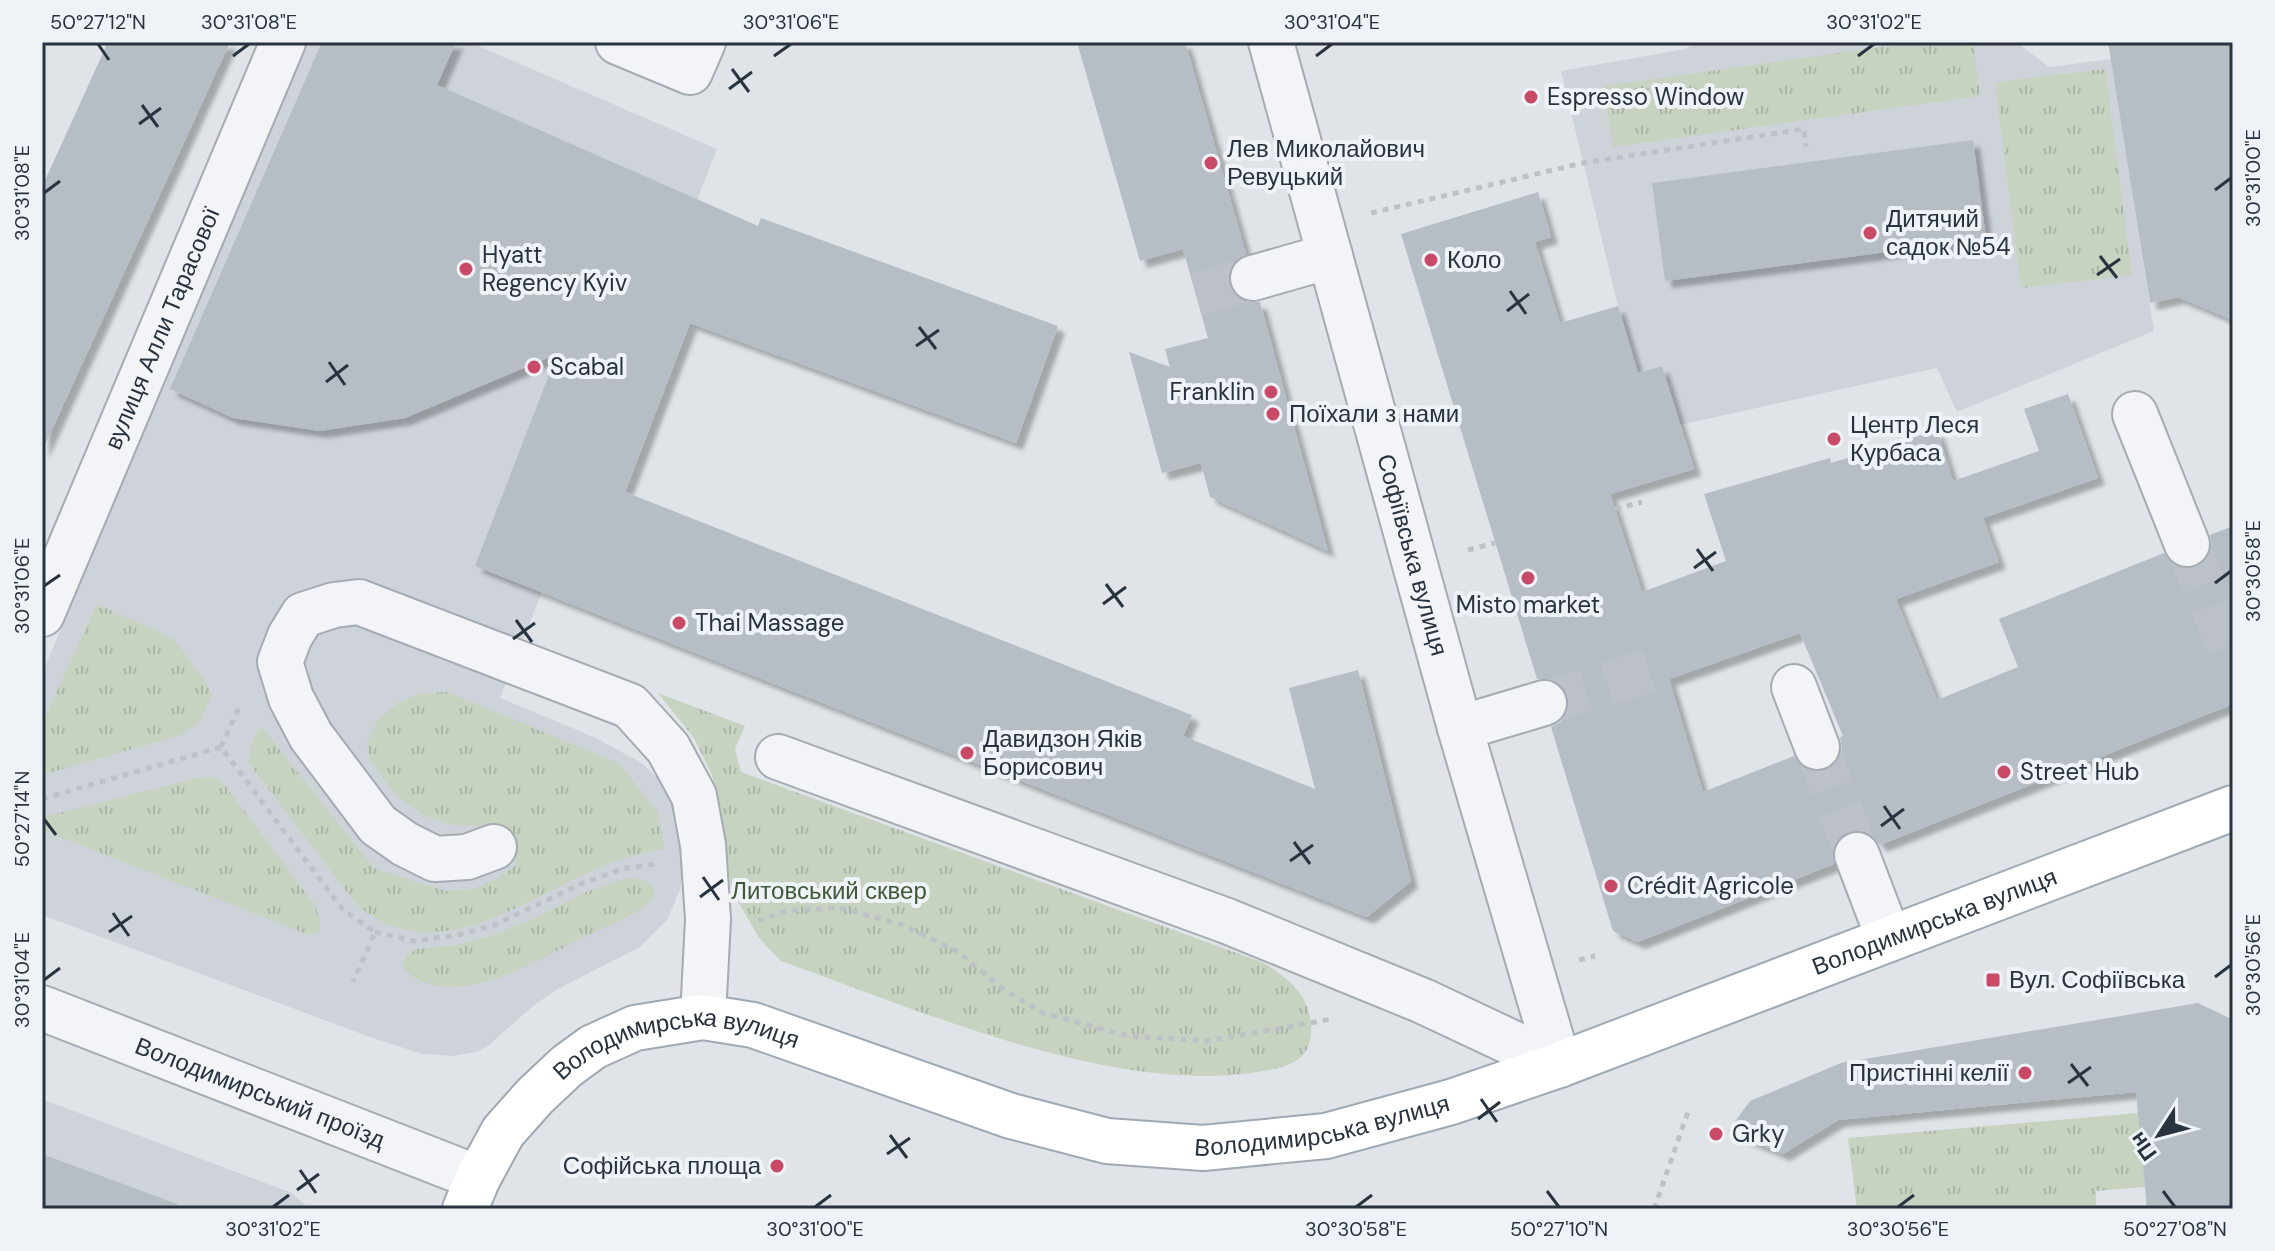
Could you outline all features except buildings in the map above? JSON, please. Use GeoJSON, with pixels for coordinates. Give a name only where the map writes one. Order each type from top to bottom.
{"type":"FeatureCollection","features":[{"type":"Feature","properties":{"kind":"main road","name":"Володимирська вулиця"},"geometry":{"type":"LineString","coordinates":[[472,1193],[503,1132],[567,1066],[593,1047],[635,1028],[703,1017],[753,1025],[1011,1116],[1107,1141],[1203,1148],[1326,1136],[1451,1102],[1559,1065],[2233,808]]}},
{"type":"Feature","properties":{"kind":"street","name":"вулиця Алли Тарасової"},"geometry":{"type":"LineString","coordinates":[[42,614],[283,42]]}},
{"type":"Feature","properties":{"kind":"street"},"geometry":{"type":"LineString","coordinates":[[618,42],[690,72],[703,42]]}},
{"type":"Feature","properties":{"kind":"street","name":"Софіївська вулиця"},"geometry":{"type":"LineString","coordinates":[[1271,42],[1460,728],[1559,1065]]}},
{"type":"Feature","properties":{"kind":"street"},"geometry":{"type":"LineString","coordinates":[[1253,278],[1330,256]]}},
{"type":"Feature","properties":{"kind":"street"},"geometry":{"type":"LineString","coordinates":[[2135,414],[2187,544]]}},
{"type":"Feature","properties":{"kind":"street"},"geometry":{"type":"LineString","coordinates":[[494,847],[467,857],[435,859],[405,844],[378,825],[311,736],[291,698],[280,662],[290,636],[303,615],[334,605],[359,602],[630,706],[668,748],[694,796],[703,845],[708,919],[703,1017]]}},
{"type":"Feature","properties":{"kind":"street"},"geometry":{"type":"LineString","coordinates":[[1794,687],[1817,747]]}},
{"type":"Feature","properties":{"kind":"street"},"geometry":{"type":"LineString","coordinates":[[1460,728],[1544,703]]}},
{"type":"Feature","properties":{"kind":"street"},"geometry":{"type":"LineString","coordinates":[[778,757],[1227,921],[1423,1001],[1559,1065]]}},
{"type":"Feature","properties":{"kind":"street"},"geometry":{"type":"LineString","coordinates":[[1857,855],[1889,939]]}},
{"type":"Feature","properties":{"kind":"street","name":"Володимирський проїзд"},"geometry":{"type":"LineString","coordinates":[[42,1008],[472,1193]]}},
{"type":"Feature","properties":{"kind":"path"},"geometry":{"type":"LineString","coordinates":[[1370,213],[1583,163],[1804,129],[1806,147]]}},
{"type":"Feature","properties":{"kind":"path"},"geometry":{"type":"LineString","coordinates":[[1615,509],[1642,502]]}},
{"type":"Feature","properties":{"kind":"path"},"geometry":{"type":"LineString","coordinates":[[1468,550],[1495,543]]}},
{"type":"Feature","properties":{"kind":"path"},"geometry":{"type":"LineString","coordinates":[[42,799],[221,747],[242,701]]}},
{"type":"Feature","properties":{"kind":"path"},"geometry":{"type":"LineString","coordinates":[[221,747],[343,910],[375,932],[414,941],[458,935],[494,925],[594,879],[622,869],[662,862]]}},
{"type":"Feature","properties":{"kind":"path"},"geometry":{"type":"LineString","coordinates":[[708,919],[751,924],[789,910],[840,908],[903,925],[958,952],[1002,988],[1043,1013],[1128,1036],[1207,1041],[1339,1018]]}},
{"type":"Feature","properties":{"kind":"path"},"geometry":{"type":"LineString","coordinates":[[353,982],[375,932]]}},
{"type":"Feature","properties":{"kind":"path"},"geometry":{"type":"LineString","coordinates":[[1531,974],[1595,956]]}},
{"type":"Feature","properties":{"kind":"path"},"geometry":{"type":"LineString","coordinates":[[1654,1209],[1688,1112]]}},
{"type":"Feature","properties":{"kind":"shaded area"},"geometry":{"type":"Polygon","coordinates":[[[307,42],[469,42],[717,149],[500,698],[594,737],[640,762],[659,779],[672,797],[684,856],[680,890],[667,920],[640,947],[556,990],[489,1045],[476,1052],[453,1056],[422,1054],[370,1037],[42,915],[42,674],[307,42]]]}},
{"type":"Feature","properties":{"kind":"shaded area","name":"Дитячий садок №54"},"geometry":{"type":"Polygon","coordinates":[[[1698,42],[2016,42],[2049,67],[2111,59],[2154,331],[1957,412],[1937,368],[1680,425],[1662,366],[1638,373],[1618,306],[1561,71],[1685,49],[1698,42]]]}},
{"type":"Feature","properties":{"kind":"shaded area"},"geometry":{"type":"Polygon","coordinates":[[[42,1099],[292,1193],[309,1209],[42,1209],[42,1099]]]}},
{"type":"Feature","properties":{"kind":"green space"},"geometry":{"type":"Polygon","coordinates":[[[1917,42],[1973,42],[1980,96],[1613,147],[1604,86],[1917,42]]]}},
{"type":"Feature","properties":{"kind":"green space"},"geometry":{"type":"Polygon","coordinates":[[[2105,69],[2132,275],[2021,288],[1995,82],[2105,69]]]}},
{"type":"Feature","properties":{"kind":"green space"},"geometry":{"type":"Polygon","coordinates":[[[97,604],[174,639],[208,685],[211,696],[199,723],[181,735],[42,775],[42,724],[97,604]]]}},
{"type":"Feature","properties":{"kind":"green space"},"geometry":{"type":"Polygon","coordinates":[[[448,692],[620,764],[658,813],[665,849],[608,864],[510,911],[448,931],[417,932],[386,923],[356,904],[248,762],[253,739],[262,727],[374,868],[446,891],[477,888],[517,864],[479,826],[452,825],[424,815],[398,798],[370,760],[367,743],[378,719],[398,703],[421,693],[448,692]]]}},
{"type":"Feature","properties":{"kind":"green space","name":"Литовський сквер"},"geometry":{"type":"Polygon","coordinates":[[[658,693],[745,726],[735,749],[741,772],[1264,963],[1286,979],[1304,999],[1311,1031],[1306,1051],[1291,1063],[1257,1072],[1201,1076],[1141,1071],[1016,1044],[781,961],[759,938],[731,889],[712,775],[694,738],[658,693]]]}},
{"type":"Feature","properties":{"kind":"green space"},"geometry":{"type":"Polygon","coordinates":[[[201,777],[214,777],[224,784],[315,905],[320,930],[309,935],[45,831],[42,822],[47,816],[201,777]]]}},
{"type":"Feature","properties":{"kind":"green space"},"geometry":{"type":"Polygon","coordinates":[[[627,878],[644,880],[654,887],[654,896],[644,908],[493,980],[468,986],[444,987],[422,981],[403,968],[406,956],[417,949],[451,946],[491,936],[586,892],[627,878]]]}},
{"type":"Feature","properties":{"kind":"green space"},"geometry":{"type":"Polygon","coordinates":[[[2138,1113],[2145,1187],[2096,1191],[2096,1209],[1857,1209],[1848,1138],[2138,1113]]]}},
{"type":"Feature","properties":{"kind":"tunnel"},"geometry":{"type":"LineString","coordinates":[[1196,294],[1253,278]]}},
{"type":"Feature","properties":{"kind":"tunnel"},"geometry":{"type":"LineString","coordinates":[[2187,544],[2233,658]]}},
{"type":"Feature","properties":{"kind":"tunnel"},"geometry":{"type":"LineString","coordinates":[[1544,703],[1665,666]]}},
{"type":"Feature","properties":{"kind":"tunnel"},"geometry":{"type":"LineString","coordinates":[[1817,747],[1857,855]]}},
{"type":"Feature","properties":{"kind":"place","name":"Espresso Window"},"geometry":{"type":"Point","coordinates":[1531,97]}},
{"type":"Feature","properties":{"kind":"place","name":"Лев Миколайович Ревуцький"},"geometry":{"type":"Point","coordinates":[1211,163]}},
{"type":"Feature","properties":{"kind":"place","name":"Дитячий садок №54"},"geometry":{"type":"Point","coordinates":[1870,233]}},
{"type":"Feature","properties":{"kind":"place","name":"Коло"},"geometry":{"type":"Point","coordinates":[1431,260]}},
{"type":"Feature","properties":{"kind":"place","name":"Hyatt Regency Kyiv"},"geometry":{"type":"Point","coordinates":[466,269]}},
{"type":"Feature","properties":{"kind":"place","name":"Scabal"},"geometry":{"type":"Point","coordinates":[534,367]}},
{"type":"Feature","properties":{"kind":"place","name":"Franklin"},"geometry":{"type":"Point","coordinates":[1271,392]}},
{"type":"Feature","properties":{"kind":"place","name":"Поїхали з нами"},"geometry":{"type":"Point","coordinates":[1273,414]}},
{"type":"Feature","properties":{"kind":"place","name":"Центр Леся Курбаса"},"geometry":{"type":"Point","coordinates":[1834,439]}},
{"type":"Feature","properties":{"kind":"place","name":"Misto market"},"geometry":{"type":"Point","coordinates":[1528,578]}},
{"type":"Feature","properties":{"kind":"place","name":"Thai Massage"},"geometry":{"type":"Point","coordinates":[679,623]}},
{"type":"Feature","properties":{"kind":"place","name":"Давидзон Яків Борисович"},"geometry":{"type":"Point","coordinates":[967,753]}},
{"type":"Feature","properties":{"kind":"place","name":"Street Hub"},"geometry":{"type":"Point","coordinates":[2004,772]}},
{"type":"Feature","properties":{"kind":"place","name":"Crédit Agricole"},"geometry":{"type":"Point","coordinates":[1611,886]}},
{"type":"Feature","properties":{"kind":"place","name":"Вул. Софіївська"},"geometry":{"type":"Point","coordinates":[1993,980]}},
{"type":"Feature","properties":{"kind":"place","name":"Пристінні келії"},"geometry":{"type":"Point","coordinates":[2025,1073]}},
{"type":"Feature","properties":{"kind":"place","name":"Grky"},"geometry":{"type":"Point","coordinates":[1716,1134]}},
{"type":"Feature","properties":{"kind":"place","name":"Софійська площа"},"geometry":{"type":"Point","coordinates":[777,1166]}}]}
